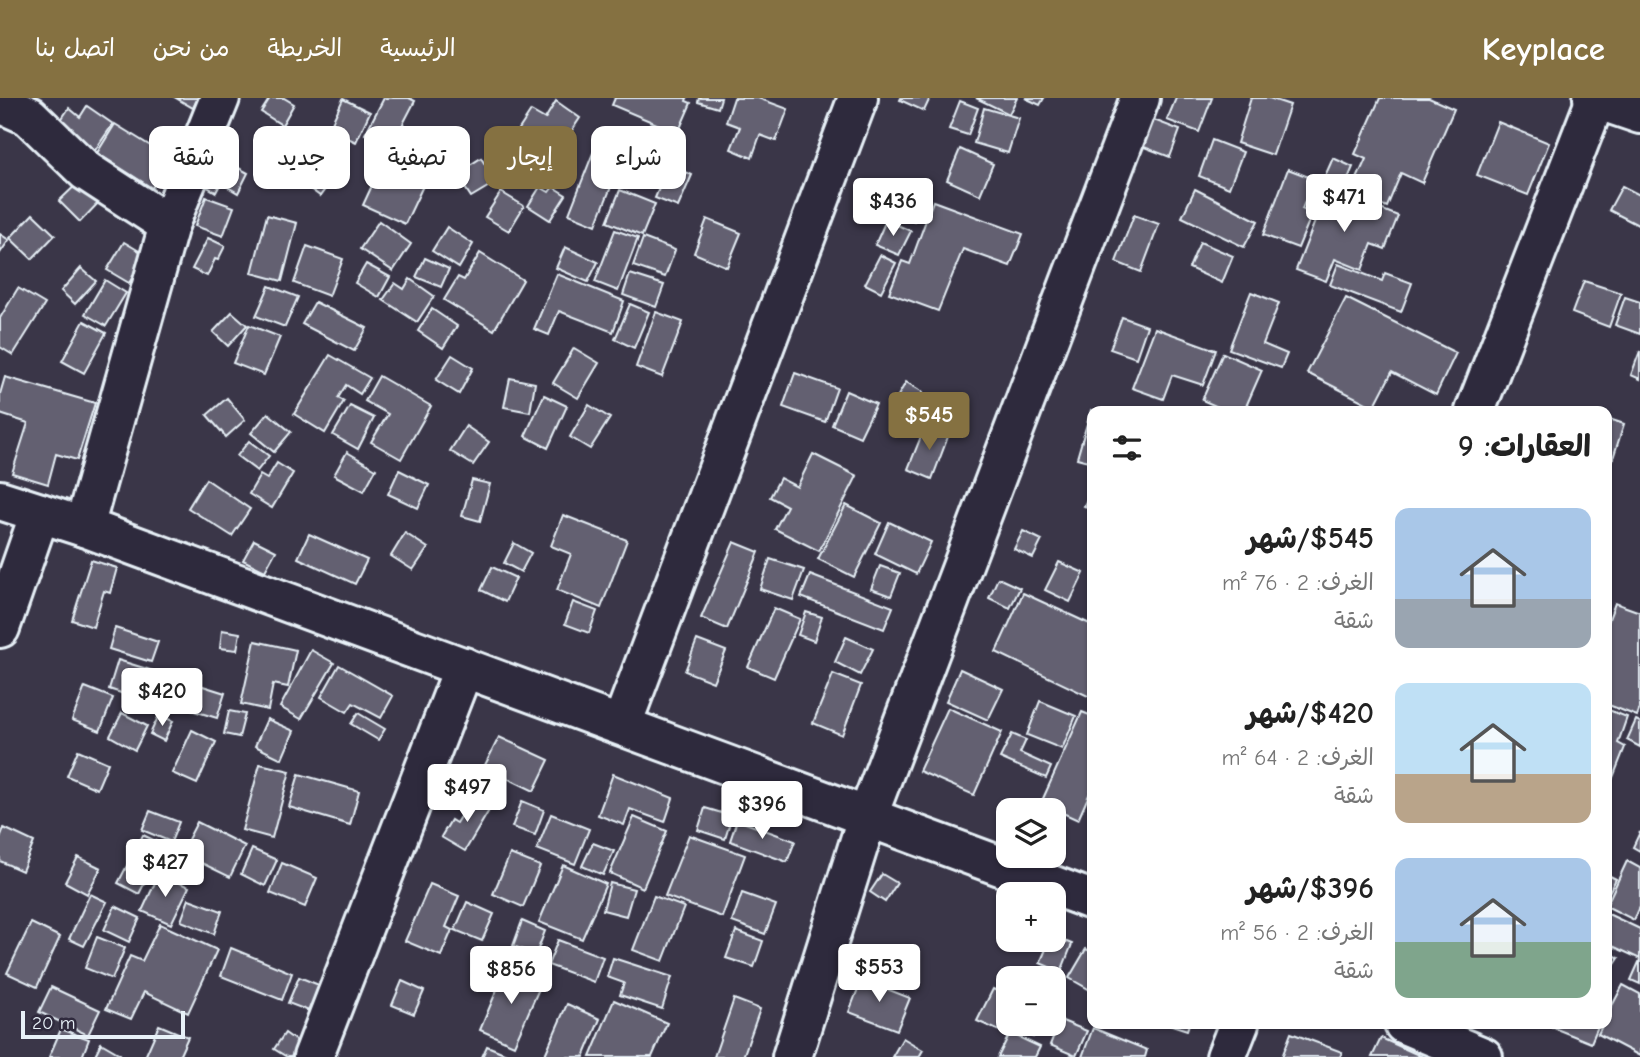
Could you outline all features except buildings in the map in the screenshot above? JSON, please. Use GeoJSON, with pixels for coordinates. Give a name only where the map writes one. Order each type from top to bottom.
{"type":"FeatureCollection","features":[{"type":"Feature","properties":{"kind":"street"},"geometry":{"type":"LineString","coordinates":[[84,527],[169,225],[220,98]]}},
{"type":"Feature","properties":{"kind":"street"},"geometry":{"type":"LineString","coordinates":[[622,724],[858,98]]}},
{"type":"Feature","properties":{"kind":"street"},"geometry":{"type":"LineString","coordinates":[[792,1057],[868,815],[1140,98]]}},
{"type":"Feature","properties":{"kind":"street"},"geometry":{"type":"LineString","coordinates":[[1477,406],[1594,99],[1640,114]]}},
{"type":"Feature","properties":{"kind":"street"},"geometry":{"type":"LineString","coordinates":[[0,103],[29,116],[86,171],[169,225]]}},
{"type":"Feature","properties":{"kind":"street"},"geometry":{"type":"LineString","coordinates":[[0,500],[84,527],[622,724],[1087,898]]}},
{"type":"Feature","properties":{"kind":"street"},"geometry":{"type":"LineString","coordinates":[[0,628],[40,513]]}},
{"type":"Feature","properties":{"kind":"street"},"geometry":{"type":"LineString","coordinates":[[313,1057],[464,667]]}},
{"type":"Feature","properties":{"kind":"street"},"geometry":{"type":"LineString","coordinates":[[1226,1057],[1237,1029]]}},
{"type":"Feature","properties":{"kind":"street"},"geometry":{"type":"LineString","coordinates":[[1416,1029],[1483,1057]]}}]}
